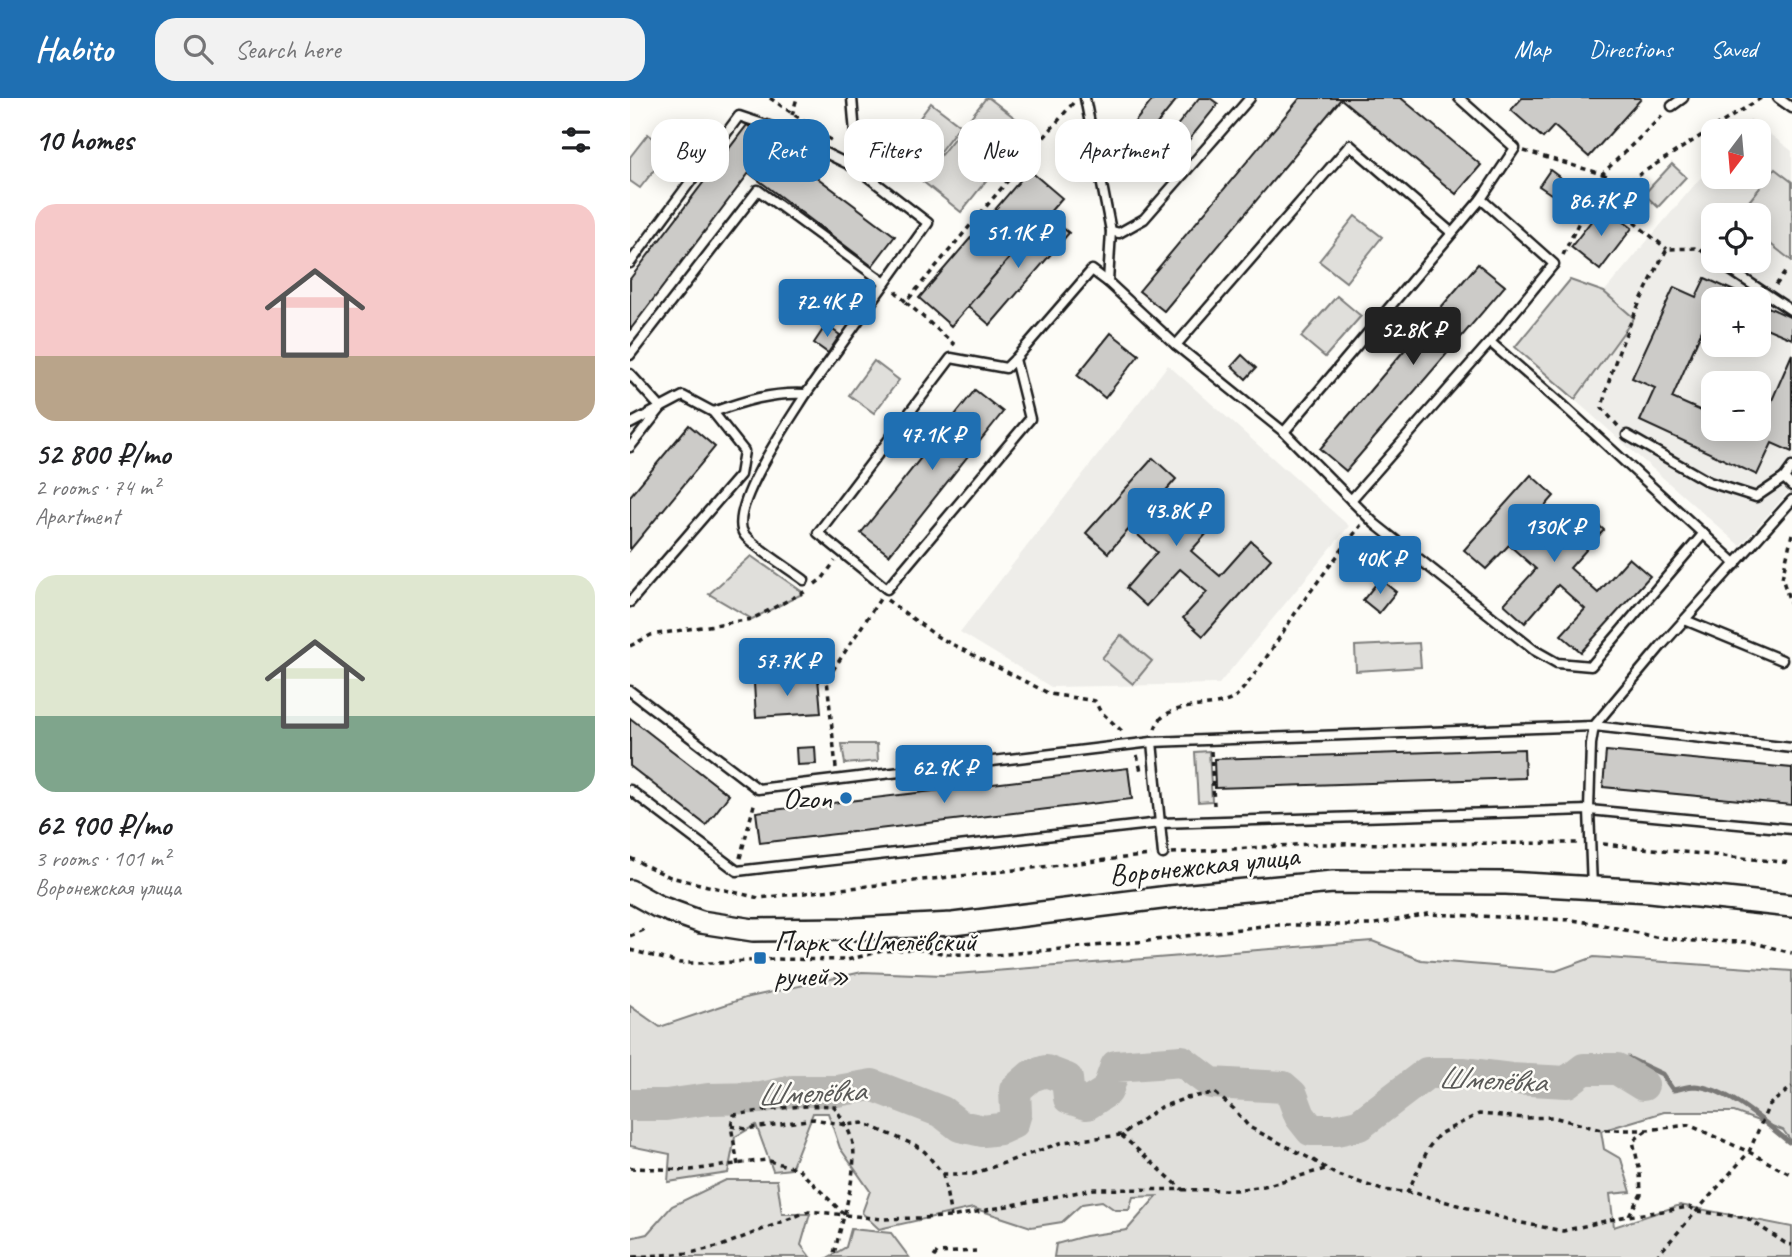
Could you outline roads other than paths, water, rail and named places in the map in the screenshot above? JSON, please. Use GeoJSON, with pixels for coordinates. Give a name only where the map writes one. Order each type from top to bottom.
{"type":"FeatureCollection","features":[{"type":"Feature","properties":{"kind":"street","name":"Воронежская улица"},"geometry":{"type":"LineString","coordinates":[[630,891],[657,906],[701,922],[753,930],[855,929],[953,923],[1169,897],[1332,882],[1506,883],[1792,906]]}},
{"type":"Feature","properties":{"kind":"lane"},"geometry":{"type":"LineString","coordinates":[[852,98],[854,119]]}},
{"type":"Feature","properties":{"kind":"lane"},"geometry":{"type":"LineString","coordinates":[[1085,98],[1111,231],[1108,282]]}},
{"type":"Feature","properties":{"kind":"lane"},"geometry":{"type":"LineString","coordinates":[[1111,231],[1119,233],[1144,219],[1250,98]]}},
{"type":"Feature","properties":{"kind":"lane"},"geometry":{"type":"LineString","coordinates":[[1284,432],[1481,199],[1516,148],[1459,98]]}},
{"type":"Feature","properties":{"kind":"lane"},"geometry":{"type":"LineString","coordinates":[[1672,106],[1684,98]]}},
{"type":"Feature","properties":{"kind":"lane"},"geometry":{"type":"LineString","coordinates":[[1778,98],[1792,108]]}},
{"type":"Feature","properties":{"kind":"lane"},"geometry":{"type":"LineString","coordinates":[[630,263],[739,116],[772,127],[844,162]]}},
{"type":"Feature","properties":{"kind":"lane"},"geometry":{"type":"LineString","coordinates":[[1176,345],[1350,145],[1452,233]]}},
{"type":"Feature","properties":{"kind":"lane"},"geometry":{"type":"LineString","coordinates":[[804,580],[744,535],[740,522],[741,510],[767,456],[806,394],[928,223],[875,182]]}},
{"type":"Feature","properties":{"kind":"lane"},"geometry":{"type":"LineString","coordinates":[[630,355],[758,190],[885,283]]}},
{"type":"Feature","properties":{"kind":"lane"},"geometry":{"type":"LineString","coordinates":[[1351,500],[1490,342],[1554,264],[1481,199]]}},
{"type":"Feature","properties":{"kind":"lane"},"geometry":{"type":"LineString","coordinates":[[1015,359],[1030,419],[887,589],[818,533],[951,358],[1006,368],[1092,270],[1176,345],[1284,432],[1367,517],[1534,650],[1557,663],[1591,666],[1704,533]]}},
{"type":"Feature","properties":{"kind":"lane"},"geometry":{"type":"LineString","coordinates":[[1735,273],[1792,311]]}},
{"type":"Feature","properties":{"kind":"lane"},"geometry":{"type":"LineString","coordinates":[[1490,342],[1736,564]]}},
{"type":"Feature","properties":{"kind":"lane"},"geometry":{"type":"LineString","coordinates":[[630,374],[661,408]]}},
{"type":"Feature","properties":{"kind":"lane"},"geometry":{"type":"LineString","coordinates":[[713,412],[755,398],[788,393],[806,394]]}},
{"type":"Feature","properties":{"kind":"lane"},"geometry":{"type":"LineString","coordinates":[[630,425],[683,396],[713,412],[744,451],[740,475],[630,603]]}},
{"type":"Feature","properties":{"kind":"lane"},"geometry":{"type":"LineString","coordinates":[[630,447],[661,408]]}},
{"type":"Feature","properties":{"kind":"lane"},"geometry":{"type":"LineString","coordinates":[[1627,435],[1709,482],[1756,497],[1784,478],[1792,467]]}},
{"type":"Feature","properties":{"kind":"lane"},"geometry":{"type":"LineString","coordinates":[[1784,478],[1792,486]]}},
{"type":"Feature","properties":{"kind":"lane"},"geometry":{"type":"LineString","coordinates":[[1592,888],[1589,810],[1594,726],[1792,500]]}},
{"type":"Feature","properties":{"kind":"lane"},"geometry":{"type":"LineString","coordinates":[[1685,620],[1782,660]]}},
{"type":"Feature","properties":{"kind":"lane"},"geometry":{"type":"LineString","coordinates":[[630,691],[758,789],[1152,742],[1594,726],[1792,748]]}},
{"type":"Feature","properties":{"kind":"lane"},"geometry":{"type":"LineString","coordinates":[[1152,742],[1163,854]]}},
{"type":"Feature","properties":{"kind":"lane"},"geometry":{"type":"LineString","coordinates":[[630,790],[737,871],[1160,823],[1589,810],[1792,829]]}},
{"type":"Feature","properties":{"kind":"waterway"},"geometry":{"type":"LineString","coordinates":[[1617,1069],[1628,1058],[1662,1074],[1673,1090],[1695,1086],[1708,1088],[1733,1100],[1789,1142],[1792,1141]]}},
{"type":"Feature","properties":{"kind":"waterway","name":"Шмелёвка"},"geometry":{"type":"LineString","coordinates":[[630,1105],[761,1098],[792,1091],[837,1091],[872,1085],[942,1112],[960,1126],[983,1131],[1000,1129],[1013,1123],[1016,1113],[1015,1090],[1031,1076],[1046,1071],[1067,1079],[1069,1098],[1087,1104],[1107,1091],[1116,1066],[1182,1061],[1211,1083],[1283,1087],[1292,1095],[1300,1116],[1311,1130],[1336,1130],[1359,1125],[1427,1073],[1463,1073],[1567,1082],[1584,1069],[1617,1069],[1643,1085]]}},
{"type":"Feature","properties":{"kind":"place","name":"Ozon"},"geometry":{"type":"Point","coordinates":[846,798]}},
{"type":"Feature","properties":{"kind":"place","name":"Парк «Шмелёвский ручей»"},"geometry":{"type":"Point","coordinates":[760,958]}}]}
